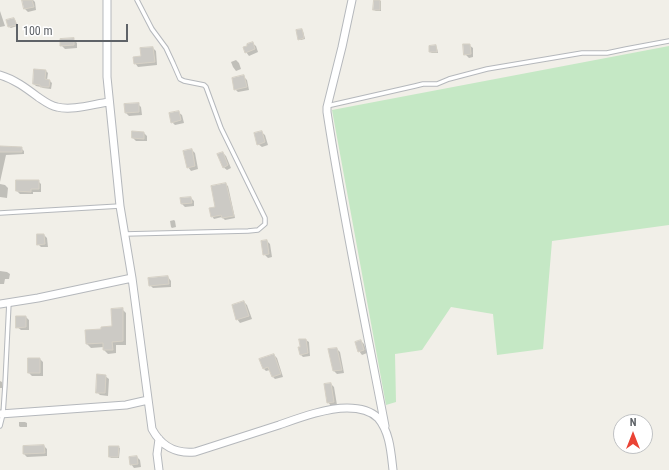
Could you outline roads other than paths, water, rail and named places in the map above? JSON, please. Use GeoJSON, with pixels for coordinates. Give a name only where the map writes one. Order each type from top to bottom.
{"type":"FeatureCollection","features":[{"type":"Feature","properties":{"kind":"street"},"geometry":{"type":"LineString","coordinates":[[107,0],[107,77],[109,102],[120,206],[132,278],[152,429],[159,439],[168,447],[188,453],[302,417],[329,410],[359,408],[377,417],[387,433]]}},
{"type":"Feature","properties":{"kind":"street"},"geometry":{"type":"LineString","coordinates":[[352,0],[327,107],[335,162],[393,470]]}},
{"type":"Feature","properties":{"kind":"street"},"geometry":{"type":"LineString","coordinates":[[0,75],[15,81],[48,104],[56,107],[75,108],[109,102]]}},
{"type":"Feature","properties":{"kind":"street"},"geometry":{"type":"LineString","coordinates":[[0,304],[38,298],[132,278]]}},
{"type":"Feature","properties":{"kind":"street"},"geometry":{"type":"LineString","coordinates":[[1,414],[126,405],[148,400]]}},
{"type":"Feature","properties":{"kind":"street"},"geometry":{"type":"LineString","coordinates":[[159,439],[157,454],[159,470]]}},
{"type":"Feature","properties":{"kind":"lane"},"geometry":{"type":"LineString","coordinates":[[125,234],[248,231],[258,230],[265,224],[265,218],[221,128],[206,87],[204,85],[180,79],[166,48],[152,29],[137,0]]}},
{"type":"Feature","properties":{"kind":"lane"},"geometry":{"type":"LineString","coordinates":[[327,107],[423,84],[437,84],[486,70],[582,53],[607,53],[669,41]]}},
{"type":"Feature","properties":{"kind":"lane"},"geometry":{"type":"LineString","coordinates":[[0,213],[120,206]]}},
{"type":"Feature","properties":{"kind":"lane"},"geometry":{"type":"LineString","coordinates":[[0,426],[8,350],[9,302]]}}]}
